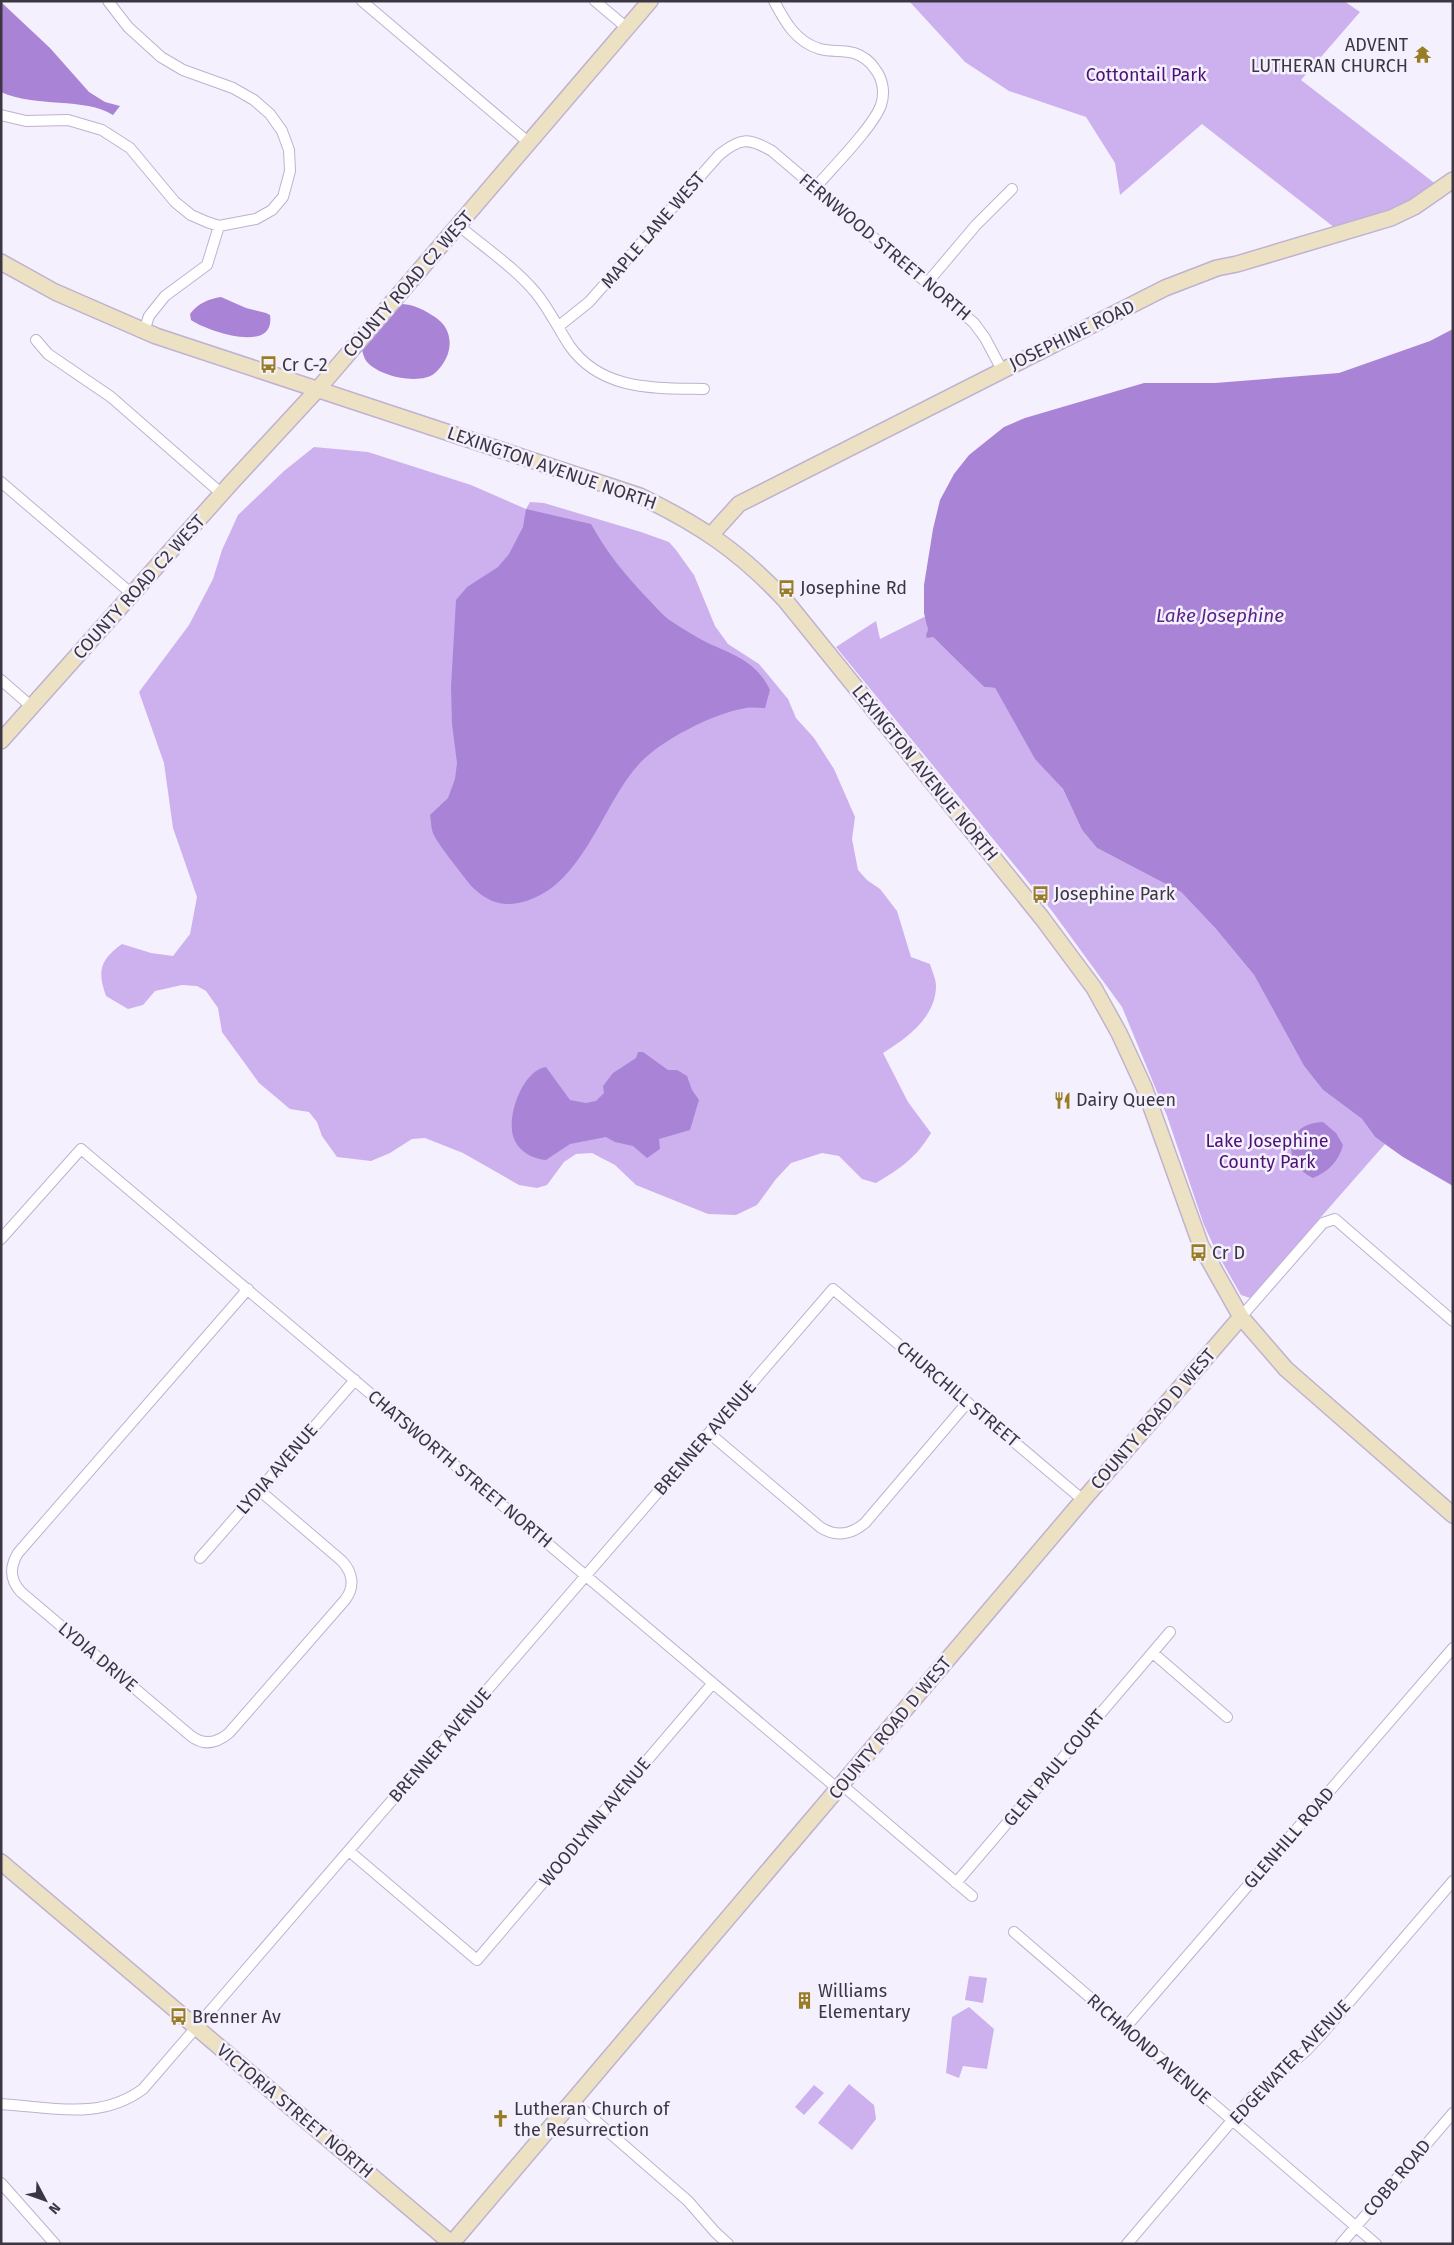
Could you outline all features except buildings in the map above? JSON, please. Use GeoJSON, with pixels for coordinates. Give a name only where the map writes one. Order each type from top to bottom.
{"type":"FeatureCollection","features":[{"type":"Feature","properties":{"kind":"street"},"geometry":{"type":"LineString","coordinates":[[1,115],[26,121],[68,120],[102,130],[130,148],[175,202],[192,215],[219,226],[256,219],[272,210],[283,197],[290,171],[289,150],[282,131],[270,114],[254,100],[233,88],[184,70],[161,57],[128,27],[108,1]]}},
{"type":"Feature","properties":{"kind":"street"},"geometry":{"type":"LineString","coordinates":[[362,1],[528,142]]}},
{"type":"Feature","properties":{"kind":"street"},"geometry":{"type":"LineString","coordinates":[[595,1],[627,28]]}},
{"type":"Feature","properties":{"kind":"street","name":"COUNTY ROAD C2 WEST"},"geometry":{"type":"LineString","coordinates":[[1,741],[318,389],[650,1]]}},
{"type":"Feature","properties":{"kind":"street"},"geometry":{"type":"LineString","coordinates":[[774,1],[787,24],[799,38],[820,49],[855,53],[872,64],[882,82],[883,97],[879,111],[815,188]]}},
{"type":"Feature","properties":{"kind":"street","name":"MAPLE LANE WEST"},"geometry":{"type":"LineString","coordinates":[[558,326],[589,302],[719,155],[739,141],[750,141]]}},
{"type":"Feature","properties":{"kind":"street","name":"FERNWOOD STREET NORTH"},"geometry":{"type":"LineString","coordinates":[[750,141],[772,151],[974,322],[1002,370]]}},
{"type":"Feature","properties":{"kind":"street","name":"JOSEPHINE ROAD"},"geometry":{"type":"LineString","coordinates":[[711,534],[739,504],[1188,278],[1392,218],[1421,203],[1453,180]]}},
{"type":"Feature","properties":{"kind":"street"},"geometry":{"type":"LineString","coordinates":[[927,282],[976,225],[1012,189]]}},
{"type":"Feature","properties":{"kind":"street"},"geometry":{"type":"LineString","coordinates":[[144,331],[149,316],[165,296],[207,265],[219,226]]}},
{"type":"Feature","properties":{"kind":"street"},"geometry":{"type":"LineString","coordinates":[[458,226],[525,281],[584,362],[610,379],[642,387],[704,389]]}},
{"type":"Feature","properties":{"kind":"street","name":"LEXINGTON AVENUE NORTH"},"geometry":{"type":"LineString","coordinates":[[1,262],[56,292],[144,331],[614,486],[668,509],[711,534],[743,558],[785,600],[1042,918],[1083,972],[1111,1018],[1136,1068],[1157,1121],[1197,1236],[1241,1317],[1286,1370],[1453,1514]]}},
{"type":"Feature","properties":{"kind":"street"},"geometry":{"type":"LineString","coordinates":[[36,340],[48,354],[110,397],[222,494]]}},
{"type":"Feature","properties":{"kind":"street"},"geometry":{"type":"LineString","coordinates":[[1,482],[132,594]]}},
{"type":"Feature","properties":{"kind":"street"},"geometry":{"type":"LineString","coordinates":[[1,680],[32,707]]}},
{"type":"Feature","properties":{"kind":"street","name":"CHATSWORTH STREET NORTH"},"geometry":{"type":"LineString","coordinates":[[1,1239],[81,1149],[713,1683],[840,1787]]}},
{"type":"Feature","properties":{"kind":"street","name":"COUNTY ROAD D WEST"},"geometry":{"type":"LineString","coordinates":[[452,2244],[1083,1500],[1323,1223],[1335,1220],[1453,1321]]}},
{"type":"Feature","properties":{"kind":"street","name":"CHURCHILL STREET"},"geometry":{"type":"LineString","coordinates":[[833,1289],[1083,1500]]}},
{"type":"Feature","properties":{"kind":"street","name":"BRENNER AVENUE"},"geometry":{"type":"LineString","coordinates":[[1,2104],[92,2110],[119,2104],[144,2089],[833,1289]]}},
{"type":"Feature","properties":{"kind":"street","name":"LYDIA DRIVE"},"geometry":{"type":"LineString","coordinates":[[248,1290],[18,1553],[13,1561],[12,1578],[21,1592],[193,1738],[200,1741],[215,1742],[229,1733],[345,1600],[351,1590],[351,1575],[342,1561],[259,1490]]}},
{"type":"Feature","properties":{"kind":"street","name":"LYDIA AVENUE"},"geometry":{"type":"LineString","coordinates":[[200,1558],[355,1380]]}},
{"type":"Feature","properties":{"kind":"street"},"geometry":{"type":"LineString","coordinates":[[709,1433],[820,1526],[834,1534],[843,1534],[859,1528],[865,1523],[967,1402]]}},
{"type":"Feature","properties":{"kind":"street","name":"GLEN PAUL COURT"},"geometry":{"type":"LineString","coordinates":[[956,1883],[1170,1632]]}},
{"type":"Feature","properties":{"kind":"street","name":"GLENHILL ROAD"},"geometry":{"type":"LineString","coordinates":[[1125,2028],[1453,1648]]}},
{"type":"Feature","properties":{"kind":"street"},"geometry":{"type":"LineString","coordinates":[[1152,1653],[1227,1716]]}},
{"type":"Feature","properties":{"kind":"street","name":"WOODLYNN AVENUE"},"geometry":{"type":"LineString","coordinates":[[349,1851],[477,1960],[713,1683]]}},
{"type":"Feature","properties":{"kind":"street"},"geometry":{"type":"LineString","coordinates":[[840,1787],[972,1896]]}},
{"type":"Feature","properties":{"kind":"street","name":"VICTORIA STREET NORTH"},"geometry":{"type":"LineString","coordinates":[[1,1862],[452,2244]]}},
{"type":"Feature","properties":{"kind":"street","name":"EDGEWATER AVENUE"},"geometry":{"type":"LineString","coordinates":[[1127,2244],[1264,2086],[1306,2051],[1321,2035],[1453,1881]]}},
{"type":"Feature","properties":{"kind":"street","name":"RICHMOND AVENUE"},"geometry":{"type":"LineString","coordinates":[[1014,1932],[1376,2244]]}},
{"type":"Feature","properties":{"kind":"street"},"geometry":{"type":"LineString","coordinates":[[573,2101],[688,2201],[728,2244]]}},
{"type":"Feature","properties":{"kind":"street","name":"COBB ROAD"},"geometry":{"type":"LineString","coordinates":[[1341,2244],[1453,2113]]}},
{"type":"Feature","properties":{"kind":"street"},"geometry":{"type":"LineString","coordinates":[[1,2183],[55,2244]]}},
{"type":"Feature","properties":{"kind":"green space","name":"Cottontail Park"},"geometry":{"type":"Polygon","coordinates":[[[909,1],[1344,1],[1360,12],[1301,80],[1437,185],[1401,206],[1335,228],[1202,124],[1120,195],[1115,163],[1086,117],[1009,91],[965,62],[909,1]]]}},
{"type":"Feature","properties":{"kind":"green space"},"geometry":{"type":"Polygon","coordinates":[[[314,447],[368,452],[471,485],[526,509],[530,502],[544,503],[641,532],[669,542],[676,550],[694,575],[715,626],[728,644],[759,664],[788,699],[796,718],[814,738],[834,769],[855,817],[852,839],[858,870],[867,880],[880,889],[897,911],[911,957],[930,964],[936,986],[935,997],[926,1017],[901,1041],[883,1053],[908,1102],[931,1133],[920,1149],[907,1162],[876,1183],[862,1179],[839,1156],[822,1153],[791,1163],[776,1179],[757,1205],[736,1215],[708,1214],[636,1185],[615,1165],[592,1153],[576,1154],[564,1162],[547,1185],[537,1188],[519,1185],[463,1153],[425,1138],[412,1139],[390,1153],[371,1161],[337,1157],[322,1136],[317,1122],[309,1112],[290,1109],[259,1083],[222,1032],[218,1008],[206,991],[197,986],[182,985],[155,991],[143,1005],[128,1009],[106,996],[101,973],[102,967],[109,955],[122,944],[151,953],[173,956],[190,934],[197,897],[173,828],[164,763],[139,692],[189,625],[213,579],[222,550],[238,515],[284,471],[314,447]]]}},
{"type":"Feature","properties":{"kind":"green space","name":"Lake Josephine County Park"},"geometry":{"type":"Polygon","coordinates":[[[926,616],[928,630],[933,637],[984,687],[995,688],[1035,758],[1063,789],[1082,830],[1097,848],[1181,892],[1216,929],[1254,975],[1304,1066],[1323,1090],[1362,1119],[1375,1137],[1385,1144],[1250,1298],[1241,1295],[1216,1251],[1204,1225],[1167,1116],[1122,1007],[1052,911],[836,647],[876,621],[880,639],[926,616]]]}},
{"type":"Feature","properties":{"kind":"green space"},"geometry":{"type":"Polygon","coordinates":[[[969,1976],[987,1978],[983,2003],[965,2000],[969,1976]]]}},
{"type":"Feature","properties":{"kind":"green space"},"geometry":{"type":"Polygon","coordinates":[[[969,2007],[994,2029],[987,2069],[963,2066],[959,2078],[946,2073],[952,2017],[969,2007]]]}},
{"type":"Feature","properties":{"kind":"green space"},"geometry":{"type":"Polygon","coordinates":[[[849,2084],[874,2105],[876,2119],[852,2150],[818,2123],[849,2084]]]}},
{"type":"Feature","properties":{"kind":"green space"},"geometry":{"type":"Polygon","coordinates":[[[814,2085],[824,2093],[804,2115],[795,2107],[814,2085]]]}},
{"type":"Feature","properties":{"kind":"water"},"geometry":{"type":"Polygon","coordinates":[[[1,2],[50,48],[89,92],[105,102],[120,106],[113,115],[88,106],[29,100],[1,92],[1,2]]]}},
{"type":"Feature","properties":{"kind":"water"},"geometry":{"type":"Polygon","coordinates":[[[221,297],[246,308],[270,315],[269,327],[262,334],[252,337],[239,337],[199,325],[191,320],[190,314],[200,304],[221,297]]]}},
{"type":"Feature","properties":{"kind":"water"},"geometry":{"type":"Polygon","coordinates":[[[400,304],[414,306],[427,312],[442,323],[446,329],[450,344],[446,359],[435,373],[428,377],[409,379],[388,374],[370,365],[364,357],[360,344],[400,304]]]}},
{"type":"Feature","properties":{"kind":"water","name":"Lake Josephine"},"geometry":{"type":"Polygon","coordinates":[[[1453,329],[1453,1186],[1403,1157],[1375,1137],[1362,1119],[1323,1090],[1304,1066],[1254,975],[1216,929],[1181,892],[1097,848],[1082,830],[1063,789],[1035,759],[995,688],[984,687],[933,637],[927,638],[928,630],[924,613],[924,585],[933,529],[940,500],[954,474],[969,455],[1004,427],[1025,418],[1144,383],[1215,383],[1339,373],[1430,341],[1453,329]]]}},
{"type":"Feature","properties":{"kind":"water"},"geometry":{"type":"Polygon","coordinates":[[[526,509],[591,524],[617,564],[662,614],[694,636],[736,656],[752,666],[765,680],[770,690],[765,708],[746,708],[719,715],[689,729],[660,746],[639,764],[625,782],[588,845],[574,865],[558,882],[540,895],[518,903],[502,904],[488,899],[469,883],[437,840],[432,830],[430,815],[448,798],[455,779],[457,763],[452,724],[451,687],[456,600],[467,587],[498,567],[509,554],[523,527],[526,509]]]}},
{"type":"Feature","properties":{"kind":"water"},"geometry":{"type":"Polygon","coordinates":[[[638,1052],[643,1052],[668,1070],[677,1070],[687,1076],[692,1090],[699,1100],[690,1130],[659,1139],[660,1149],[647,1158],[633,1146],[615,1142],[606,1137],[570,1144],[546,1160],[528,1155],[521,1149],[515,1141],[512,1132],[514,1110],[523,1086],[537,1070],[546,1067],[570,1100],[586,1103],[596,1101],[604,1093],[603,1086],[613,1073],[636,1058],[638,1052]]]}},
{"type":"Feature","properties":{"kind":"water"},"geometry":{"type":"Polygon","coordinates":[[[1323,1122],[1336,1133],[1343,1145],[1339,1156],[1332,1165],[1323,1173],[1313,1178],[1296,1163],[1291,1145],[1294,1136],[1300,1129],[1310,1124],[1323,1122]]]}},
{"type":"Feature","properties":{"kind":"place","name":"ADVENT LUTHERAN CHURCH"},"geometry":{"type":"Point","coordinates":[1422,55]}},
{"type":"Feature","properties":{"kind":"place","name":"Cr C-2"},"geometry":{"type":"Point","coordinates":[268,365]}},
{"type":"Feature","properties":{"kind":"place","name":"Josephine Rd"},"geometry":{"type":"Point","coordinates":[786,588]}},
{"type":"Feature","properties":{"kind":"place","name":"Josephine Park"},"geometry":{"type":"Point","coordinates":[1040,894]}},
{"type":"Feature","properties":{"kind":"place","name":"Dairy Queen"},"geometry":{"type":"Point","coordinates":[1062,1100]}},
{"type":"Feature","properties":{"kind":"place","name":"Cr D"},"geometry":{"type":"Point","coordinates":[1198,1253]}},
{"type":"Feature","properties":{"kind":"place","name":"Williams Elementary"},"geometry":{"type":"Point","coordinates":[804,2001]}},
{"type":"Feature","properties":{"kind":"place","name":"Brenner Av"},"geometry":{"type":"Point","coordinates":[178,2017]}},
{"type":"Feature","properties":{"kind":"place","name":"Lutheran Church of the Resurrection"},"geometry":{"type":"Point","coordinates":[500,2119]}}]}
